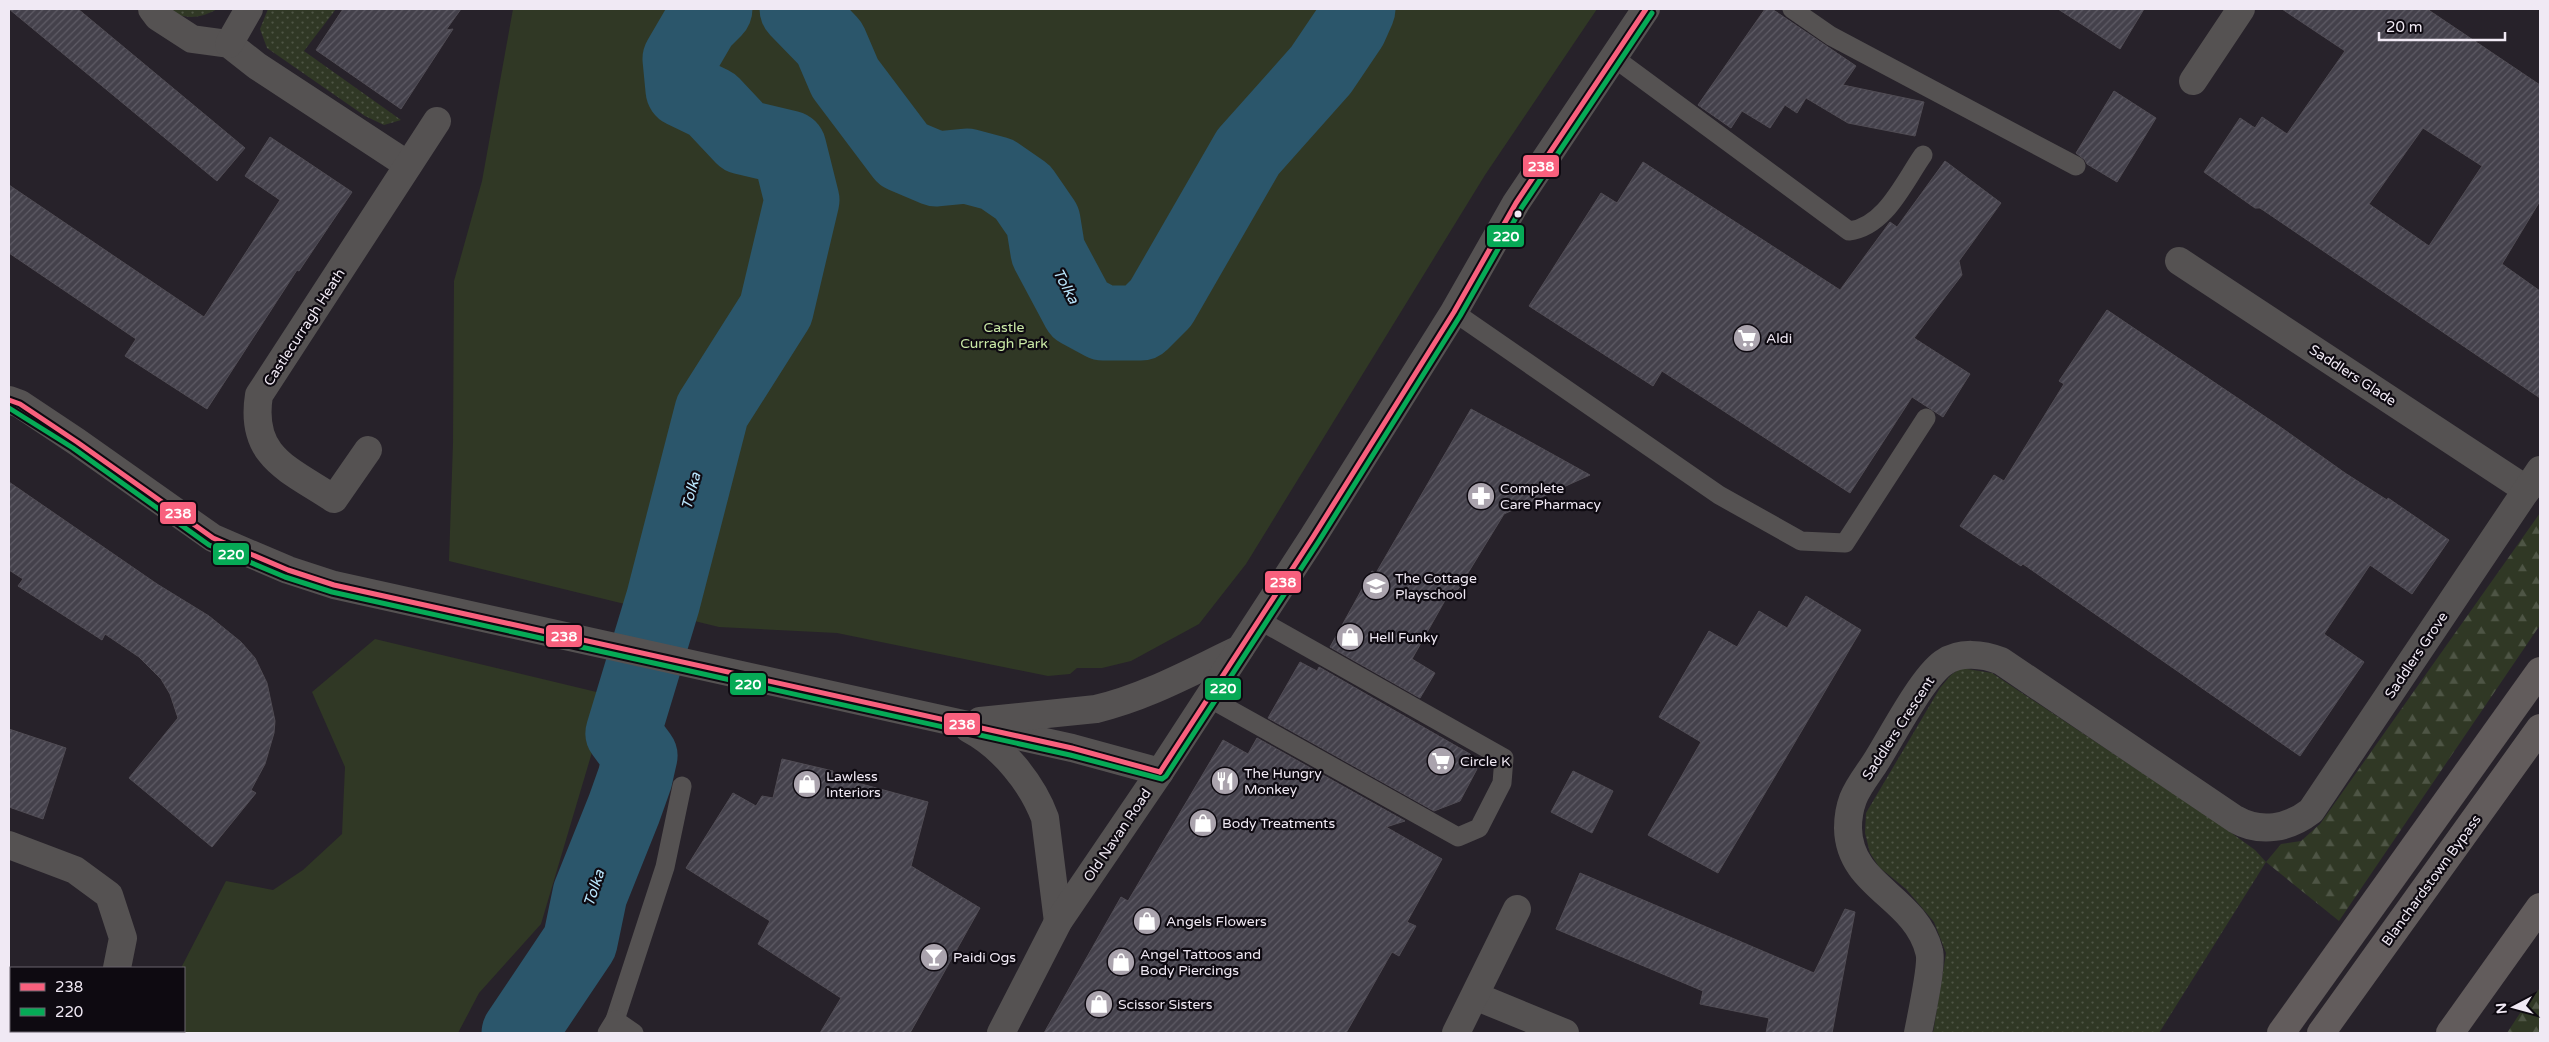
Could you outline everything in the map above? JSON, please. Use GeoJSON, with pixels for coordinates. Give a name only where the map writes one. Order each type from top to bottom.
{"type":"FeatureCollection","features":[{"type":"Feature","properties":{"kind":"highway"},"geometry":{"type":"LineString","coordinates":[[2281,1033],[2540,671]]}},
{"type":"Feature","properties":{"kind":"highway","name":"Blanchardstown Bypass"},"geometry":{"type":"LineString","coordinates":[[2321,1033],[2540,728]]}},
{"type":"Feature","properties":{"kind":"highway"},"geometry":{"type":"LineString","coordinates":[[2450,1033],[2540,907]]}},
{"type":"Feature","properties":{"kind":"street"},"geometry":{"type":"LineString","coordinates":[[152,9],[158,17],[192,39],[230,44],[257,66],[408,165]]}},
{"type":"Feature","properties":{"kind":"street"},"geometry":{"type":"LineString","coordinates":[[230,44],[249,9]]}},
{"type":"Feature","properties":{"kind":"street","name":"Old Navan Road"},"geometry":{"type":"LineString","coordinates":[[1001,1033],[1058,922],[1260,620],[1454,312],[1516,203],[1646,9]]}},
{"type":"Feature","properties":{"kind":"street"},"geometry":{"type":"LineString","coordinates":[[2193,81],[2241,9]]}},
{"type":"Feature","properties":{"kind":"street","name":"Castlecurragh Heath"},"geometry":{"type":"LineString","coordinates":[[368,450],[334,499],[287,468],[266,449],[258,431],[256,416],[259,395],[437,121]]}},
{"type":"Feature","properties":{"kind":"street","name":"Saddlers Glade"},"geometry":{"type":"LineString","coordinates":[[2178,261],[2534,480]]}},
{"type":"Feature","properties":{"kind":"street"},"geometry":{"type":"LineString","coordinates":[[9,400],[20,404],[78,442],[213,538],[288,570],[334,584],[547,633],[1072,748],[1160,772]]}},
{"type":"Feature","properties":{"kind":"street","name":"Saddlers Grove"},"geometry":{"type":"LineString","coordinates":[[2281,828],[2297,822],[2311,811],[2534,480]]}},
{"type":"Feature","properties":{"kind":"street"},"geometry":{"type":"LineString","coordinates":[[959,724],[1096,709],[1112,705],[1139,696],[1240,649]]}},
{"type":"Feature","properties":{"kind":"street","name":"Saddlers Crescent"},"geometry":{"type":"LineString","coordinates":[[1918,1033],[1930,952],[1918,926],[1903,907],[1862,871],[1851,851],[1848,828],[1853,798],[1926,681],[1942,663],[1957,656],[1987,656],[2001,661],[2235,819],[2258,827],[2281,828]]}},
{"type":"Feature","properties":{"kind":"street"},"geometry":{"type":"LineString","coordinates":[[959,724],[975,732],[997,749],[1011,763],[1037,799],[1045,818],[1058,922]]}},
{"type":"Feature","properties":{"kind":"street"},"geometry":{"type":"LineString","coordinates":[[9,845],[74,870],[109,894],[123,938],[117,967]]}},
{"type":"Feature","properties":{"kind":"street"},"geometry":{"type":"LineString","coordinates":[[1456,1033],[1517,909]]}},
{"type":"Feature","properties":{"kind":"street"},"geometry":{"type":"LineString","coordinates":[[1475,996],[1564,1033]]}},
{"type":"Feature","properties":{"kind":"lane"},"geometry":{"type":"LineString","coordinates":[[1792,9],[1831,36],[2076,166]]}},
{"type":"Feature","properties":{"kind":"lane"},"geometry":{"type":"LineString","coordinates":[[1613,57],[1849,231],[1860,230],[1881,216],[1923,155]]}},
{"type":"Feature","properties":{"kind":"lane"},"geometry":{"type":"LineString","coordinates":[[1454,312],[1719,495],[1801,541],[1845,543],[1926,418]]}},
{"type":"Feature","properties":{"kind":"lane"},"geometry":{"type":"LineString","coordinates":[[1209,698],[1458,837],[1479,828],[1502,783],[1504,758],[1260,620]]}},
{"type":"Feature","properties":{"kind":"lane"},"geometry":{"type":"LineString","coordinates":[[634,1033],[611,1027],[665,867],[682,786]]}},
{"type":"Feature","properties":{"kind":"green space"},"geometry":{"type":"Polygon","coordinates":[[[164,9],[217,9],[204,15],[190,17],[177,15],[164,9]]]}},
{"type":"Feature","properties":{"kind":"green space"},"geometry":{"type":"Polygon","coordinates":[[[268,9],[336,9],[304,51],[401,120],[384,125],[365,116],[267,48],[260,29],[268,9]]]}},
{"type":"Feature","properties":{"kind":"green space","name":"Castle Curragh Park"},"geometry":{"type":"Polygon","coordinates":[[[513,9],[1597,9],[1485,175],[1246,564],[1199,624],[1131,661],[1102,668],[1077,668],[1070,674],[1048,676],[837,633],[719,627],[449,561],[453,443],[454,281],[482,181],[513,9]]]}},
{"type":"Feature","properties":{"kind":"green space"},"geometry":{"type":"Polygon","coordinates":[[[2540,513],[2540,625],[2339,921],[2266,862],[2281,844],[2301,841],[2320,824],[2540,513]]]}},
{"type":"Feature","properties":{"kind":"green space"},"geometry":{"type":"Polygon","coordinates":[[[375,639],[609,695],[541,924],[479,993],[458,1033],[147,1033],[185,1032],[185,967],[182,967],[226,881],[273,890],[303,870],[342,834],[345,767],[312,692],[375,639]]]}},
{"type":"Feature","properties":{"kind":"green space"},"geometry":{"type":"Polygon","coordinates":[[[1961,668],[1992,673],[2222,826],[2255,850],[2266,862],[2159,1033],[1933,1033],[1946,953],[1934,922],[1906,889],[1879,867],[1870,853],[1865,833],[1866,813],[1940,688],[1951,675],[1961,668]]]}},
{"type":"Feature","properties":{"kind":"green space"},"geometry":{"type":"Polygon","coordinates":[[[2540,988],[2540,1033],[2507,1033],[2524,1007],[2540,988]]]}},
{"type":"Feature","properties":{"kind":"building"},"geometry":{"type":"Polygon","coordinates":[[[9,9],[78,9],[245,148],[217,181],[9,9]]]}},
{"type":"Feature","properties":{"kind":"building"},"geometry":{"type":"Polygon","coordinates":[[[343,9],[461,9],[446,30],[453,29],[401,109],[316,50],[343,9]]]}},
{"type":"Feature","properties":{"kind":"building"},"geometry":{"type":"Polygon","coordinates":[[[1765,9],[1772,9],[1856,66],[1843,85],[1924,102],[1915,136],[1848,123],[1806,98],[1797,113],[1785,105],[1770,128],[1742,111],[1731,128],[1698,105],[1765,9]]]}},
{"type":"Feature","properties":{"kind":"building"},"geometry":{"type":"Polygon","coordinates":[[[2058,9],[2144,9],[2120,49],[2058,9]]]}},
{"type":"Feature","properties":{"kind":"building"},"geometry":{"type":"Polygon","coordinates":[[[2282,9],[2427,9],[2540,85],[2540,201],[2502,264],[2540,291],[2540,398],[2204,172],[2240,118],[2255,128],[2262,117],[2287,134],[2345,51],[2282,9]],[[2423,128],[2369,204],[2429,246],[2482,166],[2423,128]]]}},
{"type":"Feature","properties":{"kind":"building"},"geometry":{"type":"Polygon","coordinates":[[[2114,91],[2156,118],[2117,182],[2087,164],[2076,153],[2114,91]]]}},
{"type":"Feature","properties":{"kind":"building"},"geometry":{"type":"Polygon","coordinates":[[[270,137],[352,192],[299,271],[297,270],[207,409],[125,356],[136,339],[9,253],[9,185],[204,317],[280,200],[245,176],[270,137]]]}},
{"type":"Feature","properties":{"kind":"building","name":"Aldi"},"geometry":{"type":"Polygon","coordinates":[[[1945,161],[2001,203],[1959,261],[1962,275],[1914,338],[1970,374],[1943,417],[1912,397],[1850,493],[1662,371],[1653,386],[1529,306],[1601,193],[1617,203],[1643,162],[1840,290],[1890,222],[1897,227],[1945,161]]]}},
{"type":"Feature","properties":{"kind":"building"},"geometry":{"type":"Polygon","coordinates":[[[2107,310],[2345,473],[2387,500],[2388,498],[2449,540],[2412,594],[2370,565],[2324,634],[2364,662],[2300,756],[2023,564],[2021,566],[1960,526],[1994,475],[2004,481],[2064,384],[2059,381],[2107,310]]]}},
{"type":"Feature","properties":{"kind":"building"},"geometry":{"type":"Polygon","coordinates":[[[1471,409],[1590,475],[1504,514],[1457,591],[1452,588],[1412,659],[1435,673],[1420,698],[1330,647],[1372,571],[1376,573],[1471,409]]]}},
{"type":"Feature","properties":{"kind":"building"},"geometry":{"type":"Polygon","coordinates":[[[9,482],[157,584],[209,616],[241,642],[255,658],[267,683],[275,721],[274,733],[265,764],[251,790],[256,793],[212,847],[129,778],[178,718],[170,694],[161,679],[139,657],[105,634],[102,640],[18,586],[23,579],[9,570],[9,482]]]}},
{"type":"Feature","properties":{"kind":"building"},"geometry":{"type":"Polygon","coordinates":[[[1806,596],[1861,630],[1718,873],[1648,835],[1701,742],[1659,717],[1709,631],[1737,647],[1759,611],[1787,628],[1806,596]]]}},
{"type":"Feature","properties":{"kind":"building","name":"Circle K"},"geometry":{"type":"Polygon","coordinates":[[[1300,662],[1317,671],[1319,667],[1470,754],[1477,769],[1460,801],[1434,811],[1268,718],[1300,662]]]}},
{"type":"Feature","properties":{"kind":"building"},"geometry":{"type":"Polygon","coordinates":[[[9,729],[66,748],[43,819],[9,807],[9,729]]]}},
{"type":"Feature","properties":{"kind":"building"},"geometry":{"type":"Polygon","coordinates":[[[1257,738],[1405,821],[1386,827],[1442,859],[1407,922],[1416,926],[1399,956],[1392,952],[1346,1033],[1044,1033],[1121,897],[1128,901],[1223,740],[1248,754],[1257,738]]]}},
{"type":"Feature","properties":{"kind":"building"},"geometry":{"type":"Polygon","coordinates":[[[782,759],[833,771],[832,776],[928,802],[911,866],[980,908],[910,1033],[820,1033],[841,998],[758,944],[770,921],[686,868],[733,793],[756,806],[762,796],[773,798],[782,759]]]}},
{"type":"Feature","properties":{"kind":"building"},"geometry":{"type":"Polygon","coordinates":[[[1573,771],[1613,791],[1592,833],[1551,812],[1573,771]]]}},
{"type":"Feature","properties":{"kind":"building"},"geometry":{"type":"Polygon","coordinates":[[[1580,873],[1814,973],[1845,909],[1855,912],[1832,1033],[1766,1033],[1769,1018],[1700,1004],[1703,991],[1556,929],[1580,873]]]}},
{"type":"Feature","properties":{"kind":"waterway","name":"Tolka"},"geometry":{"type":"LineString","coordinates":[[519,1033],[580,942],[590,894],[635,778],[640,756],[623,733],[663,601],[712,411],[776,310],[802,200],[789,148],[743,137],[712,104],[683,90],[680,59],[701,23],[715,9]]}},
{"type":"Feature","properties":{"kind":"waterway","name":"Tolka"},"geometry":{"type":"LineString","coordinates":[[797,9],[830,43],[845,78],[903,155],[936,169],[967,166],[997,174],[1023,192],[1043,221],[1048,252],[1079,310],[1103,323],[1141,323],[1161,303],[1248,152],[1321,70],[1350,27],[1358,9]]}},
{"type":"Feature","properties":{"kind":"transit line","name":"238"},"geometry":{"type":"LineString","coordinates":[[1160,772],[1313,537],[1454,312],[1516,203],[1646,9]]}},
{"type":"Feature","properties":{"kind":"transit line","name":"220"},"geometry":{"type":"LineString","coordinates":[[9,408],[73,448],[209,545],[285,577],[332,592],[1070,755],[1162,779],[1166,776],[1319,541],[1460,316],[1522,207],[1652,13]]}},
{"type":"Feature","properties":{"kind":"transit line","name":"238"},"geometry":{"type":"LineString","coordinates":[[9,400],[20,404],[77,442],[213,538],[288,570],[334,585],[1072,748],[1160,772]]}},
{"type":"Feature","properties":{"kind":"place","name":"Aldi"},"geometry":{"type":"Point","coordinates":[1747,338]}},
{"type":"Feature","properties":{"kind":"place","name":"Complete Care Pharmacy"},"geometry":{"type":"Point","coordinates":[1481,496]}},
{"type":"Feature","properties":{"kind":"place","name":"The Cottage Playschool"},"geometry":{"type":"Point","coordinates":[1376,586]}},
{"type":"Feature","properties":{"kind":"place","name":"Hell Funky"},"geometry":{"type":"Point","coordinates":[1350,637]}},
{"type":"Feature","properties":{"kind":"place","name":"Circle K"},"geometry":{"type":"Point","coordinates":[1441,761]}},
{"type":"Feature","properties":{"kind":"place","name":"The Hungry Monkey"},"geometry":{"type":"Point","coordinates":[1225,781]}},
{"type":"Feature","properties":{"kind":"place","name":"Lawless Interiors"},"geometry":{"type":"Point","coordinates":[807,784]}},
{"type":"Feature","properties":{"kind":"place","name":"Body Treatments"},"geometry":{"type":"Point","coordinates":[1203,823]}},
{"type":"Feature","properties":{"kind":"place","name":"Angels Flowers"},"geometry":{"type":"Point","coordinates":[1147,921]}},
{"type":"Feature","properties":{"kind":"place","name":"Paidi Ogs"},"geometry":{"type":"Point","coordinates":[934,957]}},
{"type":"Feature","properties":{"kind":"place","name":"Angel Tattoos and Body Piercings"},"geometry":{"type":"Point","coordinates":[1121,962]}},
{"type":"Feature","properties":{"kind":"place","name":"Scissor Sisters"},"geometry":{"type":"Point","coordinates":[1099,1004]}}]}
